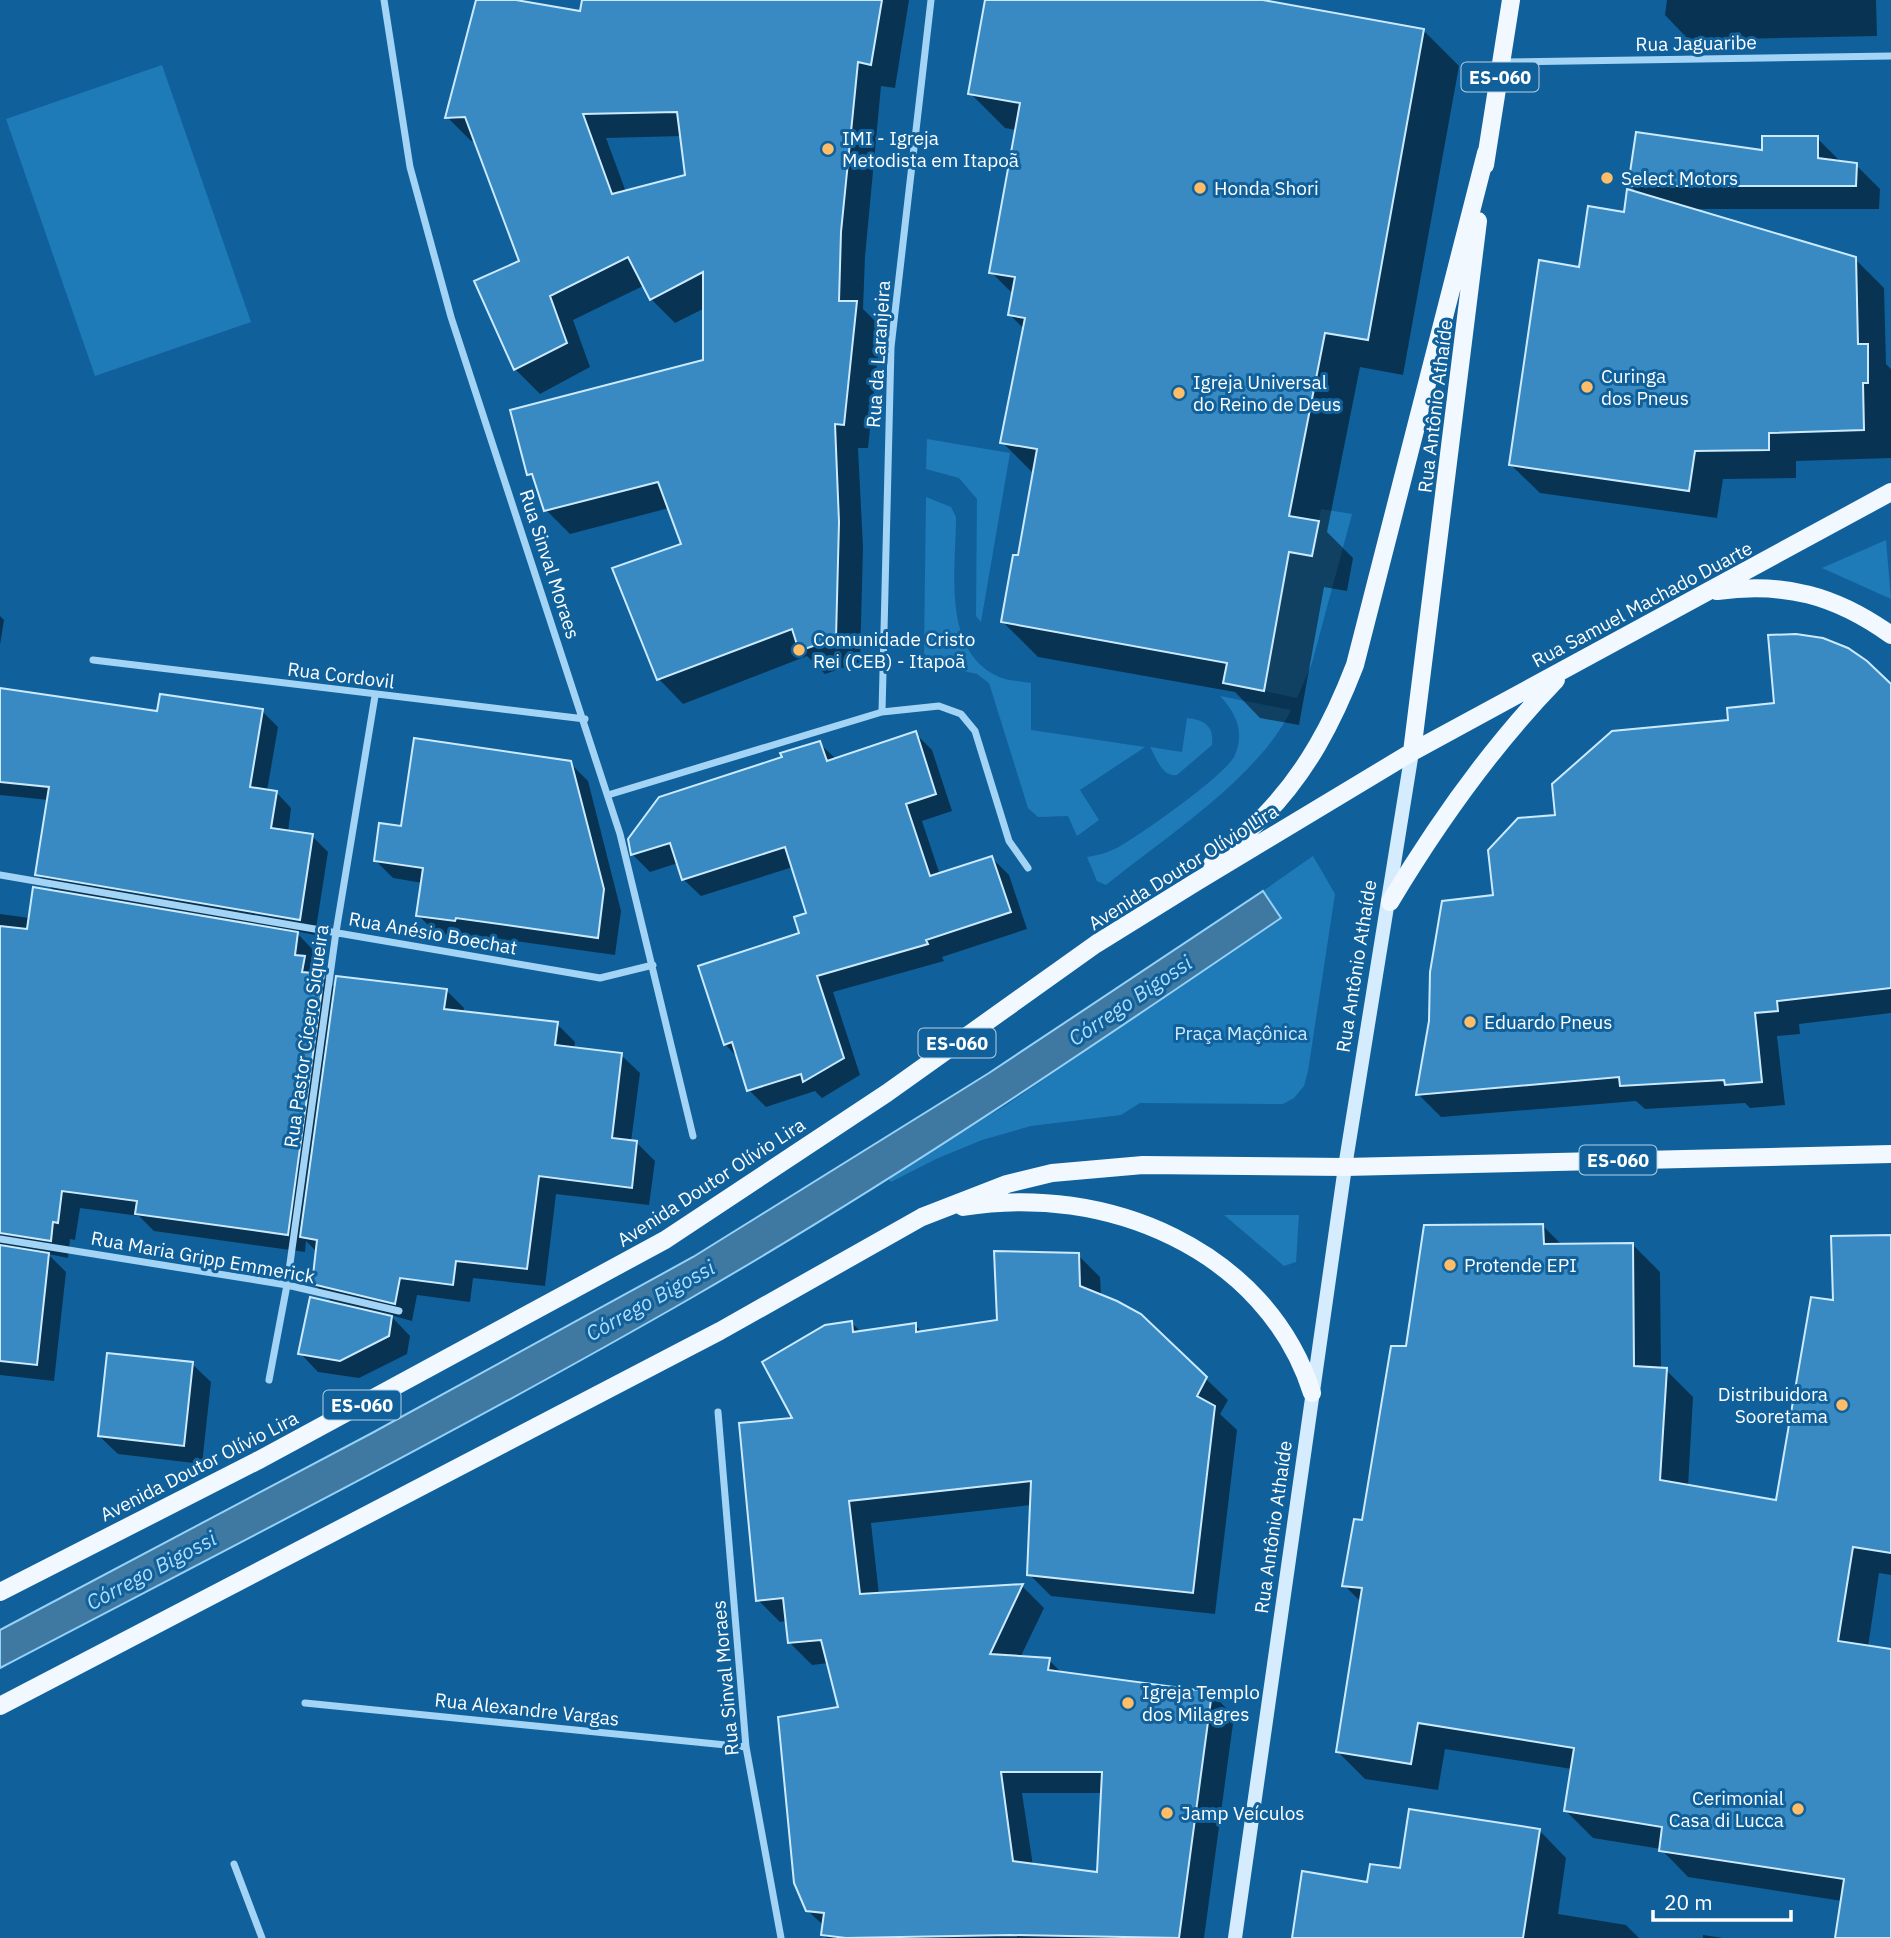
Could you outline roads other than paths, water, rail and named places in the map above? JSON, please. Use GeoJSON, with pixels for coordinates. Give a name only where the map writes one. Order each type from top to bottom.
{"type":"FeatureCollection","features":[{"type":"Feature","properties":{"kind":"main road","name":"Rua Antônio Athaíde"},"geometry":{"type":"LineString","coordinates":[[1235,1938],[1345,1167],[1390,902],[1398,830],[1412,752],[1486,153],[1510,0]]}},
{"type":"Feature","properties":{"kind":"main road"},"geometry":{"type":"LineString","coordinates":[[1196,881],[1293,784],[1318,747],[1339,707],[1355,665],[1486,153]]}},
{"type":"Feature","properties":{"kind":"main road","name":"Rua Samuel Machado Duarte"},"geometry":{"type":"LineString","coordinates":[[1412,752],[1891,492]]}},
{"type":"Feature","properties":{"kind":"main road"},"geometry":{"type":"LineString","coordinates":[[1707,592],[1751,587],[1793,590],[1834,602],[1866,617],[1891,635]]}},
{"type":"Feature","properties":{"kind":"main road"},"geometry":{"type":"LineString","coordinates":[[1390,902],[1453,803],[1527,710],[1568,667]]}},
{"type":"Feature","properties":{"kind":"main road","name":"Avenida Doutor Olívio Lira"},"geometry":{"type":"LineString","coordinates":[[0,1592],[257,1461],[665,1240],[887,1093],[1096,944],[1412,752]]}},
{"type":"Feature","properties":{"kind":"main road","name":"ES-060"},"geometry":{"type":"LineString","coordinates":[[0,1706],[720,1331],[922,1217],[1007,1184],[1098,1167],[1345,1167],[1891,1154]]}},
{"type":"Feature","properties":{"kind":"main road"},"geometry":{"type":"LineString","coordinates":[[922,1217],[965,1206],[1010,1202],[1054,1203],[1098,1210],[1139,1222],[1177,1239],[1214,1260],[1247,1285],[1266,1306],[1301,1359],[1312,1393]]}},
{"type":"Feature","properties":{"kind":"street","name":"Rua Sinval Moraes"},"geometry":{"type":"LineString","coordinates":[[384,0],[410,167],[451,317],[608,795],[653,965],[693,1136]]}},
{"type":"Feature","properties":{"kind":"street","name":"Rua da Laranjeira"},"geometry":{"type":"LineString","coordinates":[[883,712],[891,347],[931,0]]}},
{"type":"Feature","properties":{"kind":"street","name":"Rua Jaguaribe"},"geometry":{"type":"LineString","coordinates":[[1502,62],[1891,56]]}},
{"type":"Feature","properties":{"kind":"street","name":"Rua Cordovil"},"geometry":{"type":"LineString","coordinates":[[93,660],[375,696],[585,719]]}},
{"type":"Feature","properties":{"kind":"street","name":"Rua Pastor Cícero Siqueira"},"geometry":{"type":"LineString","coordinates":[[269,1380],[287,1285],[336,932],[375,696]]}},
{"type":"Feature","properties":{"kind":"street"},"geometry":{"type":"LineString","coordinates":[[608,795],[883,712],[939,706],[961,714],[975,731],[1009,841],[1028,868]]}},
{"type":"Feature","properties":{"kind":"street","name":"Rua Anésio Boechat"},"geometry":{"type":"LineString","coordinates":[[0,875],[600,978],[653,965]]}},
{"type":"Feature","properties":{"kind":"street","name":"Rua Maria Gripp Emmerick"},"geometry":{"type":"LineString","coordinates":[[0,1239],[287,1285],[400,1311]]}},
{"type":"Feature","properties":{"kind":"street","name":"Rua Sinval Moraes"},"geometry":{"type":"LineString","coordinates":[[718,1412],[746,1747],[781,1938]]}},
{"type":"Feature","properties":{"kind":"street","name":"Rua Alexandre Vargas"},"geometry":{"type":"LineString","coordinates":[[305,1703],[746,1747]]}},
{"type":"Feature","properties":{"kind":"street"},"geometry":{"type":"LineString","coordinates":[[234,1864],[262,1938]]}},
{"type":"Feature","properties":{"kind":"water","name":"Córrego Bigossi"},"geometry":{"type":"Polygon","coordinates":[[[1263,891],[1281,918],[1063,1065],[842,1208],[691,1298],[520,1394],[0,1668],[0,1630],[372,1433],[693,1257],[989,1073],[1263,891]]]}},
{"type":"Feature","properties":{"kind":"place","name":"IMI - Igreja Metodista em Itapoã"},"geometry":{"type":"Point","coordinates":[828,149]}},
{"type":"Feature","properties":{"kind":"place","name":"Select Motors"},"geometry":{"type":"Point","coordinates":[1607,178]}},
{"type":"Feature","properties":{"kind":"place","name":"Honda Shori"},"geometry":{"type":"Point","coordinates":[1200,188]}},
{"type":"Feature","properties":{"kind":"place","name":"Curinga dos Pneus"},"geometry":{"type":"Point","coordinates":[1587,387]}},
{"type":"Feature","properties":{"kind":"place","name":"Igreja Universal do Reino de Deus"},"geometry":{"type":"Point","coordinates":[1179,393]}},
{"type":"Feature","properties":{"kind":"place","name":"Comunidade Cristo Rei (CEB) - Itapoã"},"geometry":{"type":"Point","coordinates":[799,650]}},
{"type":"Feature","properties":{"kind":"place","name":"Eduardo Pneus"},"geometry":{"type":"Point","coordinates":[1470,1022]}},
{"type":"Feature","properties":{"kind":"place","name":"Protende EPI"},"geometry":{"type":"Point","coordinates":[1450,1265]}},
{"type":"Feature","properties":{"kind":"place","name":"Distribuidora Sooretama"},"geometry":{"type":"Point","coordinates":[1842,1405]}},
{"type":"Feature","properties":{"kind":"place","name":"Igreja Templo dos Milagres"},"geometry":{"type":"Point","coordinates":[1128,1703]}},
{"type":"Feature","properties":{"kind":"place","name":"Cerimonial Casa di Lucca"},"geometry":{"type":"Point","coordinates":[1798,1809]}},
{"type":"Feature","properties":{"kind":"place","name":"Jamp Veículos"},"geometry":{"type":"Point","coordinates":[1167,1813]}},
{"type":"Feature","properties":{"kind":"park label","name":"Praça Maçônica"},"geometry":{"type":"Point","coordinates":[1241,1033]}}]}
